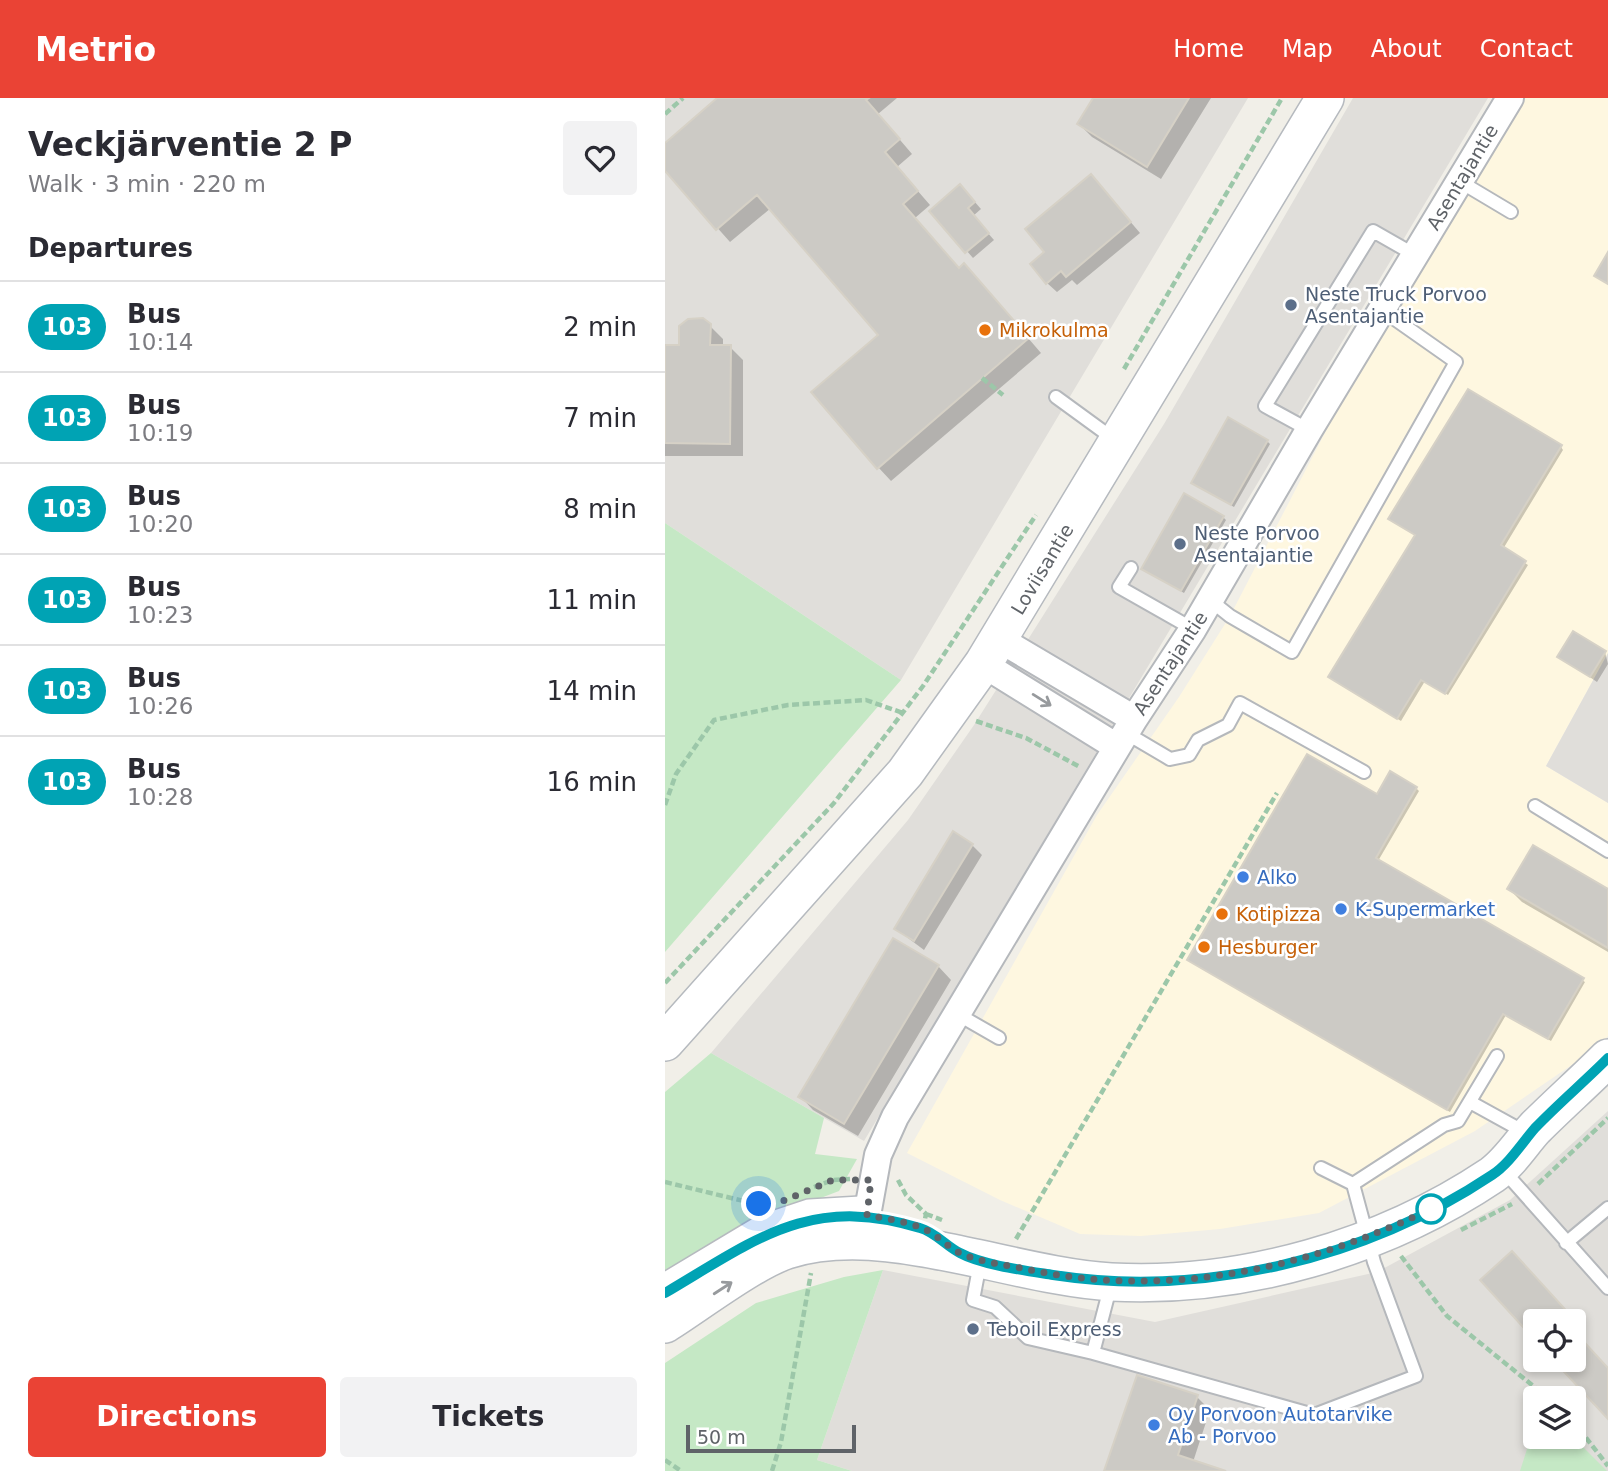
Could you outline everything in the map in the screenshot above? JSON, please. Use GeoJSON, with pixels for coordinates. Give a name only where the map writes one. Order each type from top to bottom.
{"type":"FeatureCollection","features":[{"type":"Feature","properties":{"kind":"main road","name":"Loviisantie"},"geometry":{"type":"LineString","coordinates":[[665,1042],[702,997],[905,773],[991,652],[1325,98]]}},
{"type":"Feature","properties":{"kind":"main road","name":"Loviisantie"},"geometry":{"type":"LineString","coordinates":[[665,1027],[702,997]]}},
{"type":"Feature","properties":{"kind":"main road"},"geometry":{"type":"LineString","coordinates":[[665,1293],[765,1233],[810,1218],[867,1212],[923,1228],[1051,1275],[1111,1282],[1187,1279],[1252,1272],[1317,1256],[1384,1246],[1437,1206],[1500,1167],[1608,1058]]}},
{"type":"Feature","properties":{"kind":"main road"},"geometry":{"type":"LineString","coordinates":[[665,1324],[785,1250],[824,1242],[867,1212]]}},
{"type":"Feature","properties":{"kind":"street","name":"Asentajantie"},"geometry":{"type":"LineString","coordinates":[[867,1212],[878,1155],[895,1117],[959,1015],[1099,777],[1193,629],[1309,430],[1510,98]]}},
{"type":"Feature","properties":{"kind":"street"},"geometry":{"type":"LineString","coordinates":[[991,652],[1126,733]]}},
{"type":"Feature","properties":{"kind":"lane"},"geometry":{"type":"LineString","coordinates":[[1459,181],[1474,187],[1511,212]]}},
{"type":"Feature","properties":{"kind":"lane"},"geometry":{"type":"LineString","coordinates":[[1309,430],[1265,407],[1373,231],[1415,255]]}},
{"type":"Feature","properties":{"kind":"lane"},"geometry":{"type":"LineString","coordinates":[[1210,600],[1292,652],[1456,362],[1382,310]]}},
{"type":"Feature","properties":{"kind":"lane"},"geometry":{"type":"LineString","coordinates":[[1056,397],[1092,426],[1118,442]]}},
{"type":"Feature","properties":{"kind":"lane"},"geometry":{"type":"LineString","coordinates":[[1131,568],[1119,587],[1193,629]]}},
{"type":"Feature","properties":{"kind":"lane"},"geometry":{"type":"LineString","coordinates":[[1126,733],[1170,759],[1189,755],[1198,740],[1228,725],[1240,703],[1364,772]]}},
{"type":"Feature","properties":{"kind":"lane"},"geometry":{"type":"LineString","coordinates":[[1535,806],[1608,851]]}},
{"type":"Feature","properties":{"kind":"lane"},"geometry":{"type":"LineString","coordinates":[[959,1015],[999,1038]]}},
{"type":"Feature","properties":{"kind":"lane"},"geometry":{"type":"LineString","coordinates":[[1353,1184],[1444,1125],[1458,1121],[1497,1056]]}},
{"type":"Feature","properties":{"kind":"lane"},"geometry":{"type":"LineString","coordinates":[[1470,1102],[1529,1135]]}},
{"type":"Feature","properties":{"kind":"lane"},"geometry":{"type":"LineString","coordinates":[[1500,1167],[1608,1288]]}},
{"type":"Feature","properties":{"kind":"lane"},"geometry":{"type":"LineString","coordinates":[[964,1245],[973,1300],[995,1307],[1028,1338],[1093,1353],[1314,1415],[1416,1376],[1374,1262],[1384,1246],[1353,1184],[1321,1168]]}},
{"type":"Feature","properties":{"kind":"lane"},"geometry":{"type":"LineString","coordinates":[[1566,1243],[1608,1208]]}},
{"type":"Feature","properties":{"kind":"lane"},"geometry":{"type":"LineString","coordinates":[[1093,1353],[1111,1282]]}},
{"type":"Feature","properties":{"kind":"path"},"geometry":{"type":"LineString","coordinates":[[665,114],[683,98]]}},
{"type":"Feature","properties":{"kind":"path"},"geometry":{"type":"LineString","coordinates":[[1118,379],[1282,98]]}},
{"type":"Feature","properties":{"kind":"path"},"geometry":{"type":"LineString","coordinates":[[982,378],[1003,396]]}},
{"type":"Feature","properties":{"kind":"path"},"geometry":{"type":"LineString","coordinates":[[665,983],[834,803],[923,686],[1040,508]]}},
{"type":"Feature","properties":{"kind":"path"},"geometry":{"type":"LineString","coordinates":[[923,686],[980,724],[1049,749],[1099,777]]}},
{"type":"Feature","properties":{"kind":"path"},"geometry":{"type":"LineString","coordinates":[[665,805],[677,774],[714,720],[788,705],[866,700],[903,713]]}},
{"type":"Feature","properties":{"kind":"path"},"geometry":{"type":"LineString","coordinates":[[1024,1246],[1014,1243],[1277,793]]}},
{"type":"Feature","properties":{"kind":"path"},"geometry":{"type":"LineString","coordinates":[[808,1190],[833,1180],[867,1212],[899,1184]]}},
{"type":"Feature","properties":{"kind":"path"},"geometry":{"type":"LineString","coordinates":[[665,1182],[766,1204]]}},
{"type":"Feature","properties":{"kind":"path"},"geometry":{"type":"LineString","coordinates":[[926,1214],[964,1245]]}},
{"type":"Feature","properties":{"kind":"path"},"geometry":{"type":"LineString","coordinates":[[1384,1246],[1447,1316],[1533,1386]]}},
{"type":"Feature","properties":{"kind":"path"},"geometry":{"type":"LineString","coordinates":[[772,1471],[781,1442],[812,1270]]}},
{"type":"Feature","properties":{"kind":"path"},"geometry":{"type":"LineString","coordinates":[[1586,1438],[1608,1466]]}},
{"type":"Feature","properties":{"kind":"path"},"geometry":{"type":"LineString","coordinates":[[665,1460],[681,1471]]}},
{"type":"Feature","properties":{"kind":"shaded area"},"geometry":{"type":"Polygon","coordinates":[[[665,98],[1248,98],[901,680],[665,523],[665,98]]]}},
{"type":"Feature","properties":{"kind":"shaded area"},"geometry":{"type":"Polygon","coordinates":[[[1353,98],[1488,98],[864,1141],[711,1053],[908,820],[974,725],[1164,424],[1353,98]]]}},
{"type":"Feature","properties":{"kind":"shaded area"},"geometry":{"type":"Polygon","coordinates":[[[1504,98],[1608,98],[1608,653],[1546,766],[1608,803],[1608,1036],[1598,1047],[1475,1131],[1319,1213],[1220,1229],[1141,1236],[1080,1234],[1000,1200],[907,1153],[1097,815],[1179,697],[1230,616],[1471,151],[1504,98]]]}},
{"type":"Feature","properties":{"kind":"shaded area"},"geometry":{"type":"Polygon","coordinates":[[[1608,653],[1608,803],[1546,766],[1608,653]]]}},
{"type":"Feature","properties":{"kind":"shaded area"},"geometry":{"type":"Polygon","coordinates":[[[1608,1111],[1608,1471],[852,1471],[817,1460],[883,1270],[1155,1322],[1377,1272],[1510,1200],[1608,1111]]]}},
{"type":"Feature","properties":{"kind":"green space"},"geometry":{"type":"Polygon","coordinates":[[[665,523],[901,680],[665,952],[665,523]]]}},
{"type":"Feature","properties":{"kind":"green space"},"geometry":{"type":"Polygon","coordinates":[[[711,1053],[824,1118],[815,1154],[857,1159],[839,1191],[805,1204],[665,1275],[665,1092],[711,1053]]]}},
{"type":"Feature","properties":{"kind":"green space"},"geometry":{"type":"Polygon","coordinates":[[[883,1270],[817,1460],[852,1471],[665,1471],[665,1363],[756,1303],[844,1277],[883,1270]]]}},
{"type":"Feature","properties":{"kind":"green space"},"geometry":{"type":"Polygon","coordinates":[[[1527,1449],[1585,1449],[1607,1471],[1520,1471],[1527,1449]]]}},
{"type":"Feature","properties":{"kind":"building"},"geometry":{"type":"Polygon","coordinates":[[[717,98],[869,98],[866,100],[900,139],[885,152],[918,191],[903,204],[959,268],[964,263],[1029,338],[877,469],[811,392],[878,335],[757,195],[716,230],[665,171],[665,143],[717,98]]]}},
{"type":"Feature","properties":{"kind":"building"},"geometry":{"type":"Polygon","coordinates":[[[1093,98],[1189,98],[1147,167],[1077,124],[1093,98]]]}},
{"type":"Feature","properties":{"kind":"building"},"geometry":{"type":"Polygon","coordinates":[[[1091,174],[1131,222],[1066,277],[1061,271],[1046,284],[1030,264],[1044,252],[1025,229],[1091,174]]]}},
{"type":"Feature","properties":{"kind":"building"},"geometry":{"type":"Polygon","coordinates":[[[960,184],[975,202],[968,208],[989,233],[965,253],[929,211],[960,184]]]}},
{"type":"Feature","properties":{"kind":"building"},"geometry":{"type":"Polygon","coordinates":[[[1608,252],[1608,284],[1594,276],[1608,252]]]}},
{"type":"Feature","properties":{"kind":"building"},"geometry":{"type":"Polygon","coordinates":[[[703,318],[711,324],[710,345],[731,345],[730,444],[665,443],[665,345],[679,345],[679,326],[688,319],[703,318]]]}},
{"type":"Feature","properties":{"kind":"building"},"geometry":{"type":"Polygon","coordinates":[[[1468,389],[1562,445],[1501,545],[1526,561],[1445,694],[1421,680],[1397,719],[1328,677],[1415,535],[1388,519],[1468,389]]]}},
{"type":"Feature","properties":{"kind":"building"},"geometry":{"type":"Polygon","coordinates":[[[1228,417],[1268,440],[1231,505],[1191,483],[1228,417]]]}},
{"type":"Feature","properties":{"kind":"building"},"geometry":{"type":"Polygon","coordinates":[[[1184,493],[1224,516],[1181,591],[1141,569],[1184,493]]]}},
{"type":"Feature","properties":{"kind":"building"},"geometry":{"type":"Polygon","coordinates":[[[1573,631],[1606,651],[1590,677],[1557,657],[1573,631]]]}},
{"type":"Feature","properties":{"kind":"building","name":"K-Supermarket"},"geometry":{"type":"Polygon","coordinates":[[[1307,754],[1377,794],[1390,771],[1417,787],[1376,858],[1584,978],[1548,1039],[1503,1014],[1447,1110],[1187,960],[1307,754]]]}},
{"type":"Feature","properties":{"kind":"building"},"geometry":{"type":"Polygon","coordinates":[[[953,831],[973,844],[914,941],[894,929],[953,831]]]}},
{"type":"Feature","properties":{"kind":"building"},"geometry":{"type":"Polygon","coordinates":[[[1533,845],[1608,889],[1608,948],[1507,889],[1533,845]]]}},
{"type":"Feature","properties":{"kind":"building"},"geometry":{"type":"Polygon","coordinates":[[[893,938],[939,965],[844,1124],[798,1097],[893,938]]]}},
{"type":"Feature","properties":{"kind":"building"},"geometry":{"type":"Polygon","coordinates":[[[1512,1251],[1565,1309],[1523,1309],[1523,1327],[1480,1280],[1512,1251]]]}},
{"type":"Feature","properties":{"kind":"building"},"geometry":{"type":"Polygon","coordinates":[[[1586,1344],[1608,1368],[1608,1419],[1586,1395],[1586,1386],[1577,1386],[1564,1372],[1586,1372],[1586,1344]]]}},
{"type":"Feature","properties":{"kind":"building","name":"Oy Porvoon Autotarvike Ab - Porvoo"},"geometry":{"type":"Polygon","coordinates":[[[1137,1375],[1198,1395],[1178,1455],[1226,1471],[1104,1471],[1137,1375]]]}},
{"type":"Feature","properties":{"kind":"bus line","name":"103"},"geometry":{"type":"LineString","coordinates":[[665,1293],[765,1233],[810,1218],[867,1215],[923,1228],[961,1254],[1051,1275],[1111,1282],[1151,1282],[1252,1272],[1317,1256],[1387,1230],[1437,1206],[1495,1173],[1537,1126],[1608,1058]]}},
{"type":"Feature","properties":{"kind":"place","name":"Neste Truck Porvoo Asentajantie"},"geometry":{"type":"Point","coordinates":[1291,305]}},
{"type":"Feature","properties":{"kind":"place","name":"Mikrokulma"},"geometry":{"type":"Point","coordinates":[985,330]}},
{"type":"Feature","properties":{"kind":"place","name":"Neste Porvoo Asentajantie"},"geometry":{"type":"Point","coordinates":[1180,544]}},
{"type":"Feature","properties":{"kind":"place","name":"Alko"},"geometry":{"type":"Point","coordinates":[1243,877]}},
{"type":"Feature","properties":{"kind":"place","name":"K-Supermarket"},"geometry":{"type":"Point","coordinates":[1341,909]}},
{"type":"Feature","properties":{"kind":"place","name":"Kotipizza"},"geometry":{"type":"Point","coordinates":[1222,914]}},
{"type":"Feature","properties":{"kind":"place","name":"Hesburger"},"geometry":{"type":"Point","coordinates":[1204,947]}},
{"type":"Feature","properties":{"kind":"place","name":"Teboil Express"},"geometry":{"type":"Point","coordinates":[973,1329]}},
{"type":"Feature","properties":{"kind":"place","name":"Oy Porvoon Autotarvike Ab - Porvoo"},"geometry":{"type":"Point","coordinates":[1154,1425]}},
{"type":"Feature","properties":{"kind":"route"},"geometry":{"type":"LineString","coordinates":[[759,1204],[783,1201],[833,1180],[871,1180],[867,1215],[923,1228],[961,1254],[1051,1275],[1111,1282],[1151,1282],[1252,1272],[1317,1256],[1369,1238],[1437,1206],[1431,1209]]}}]}
